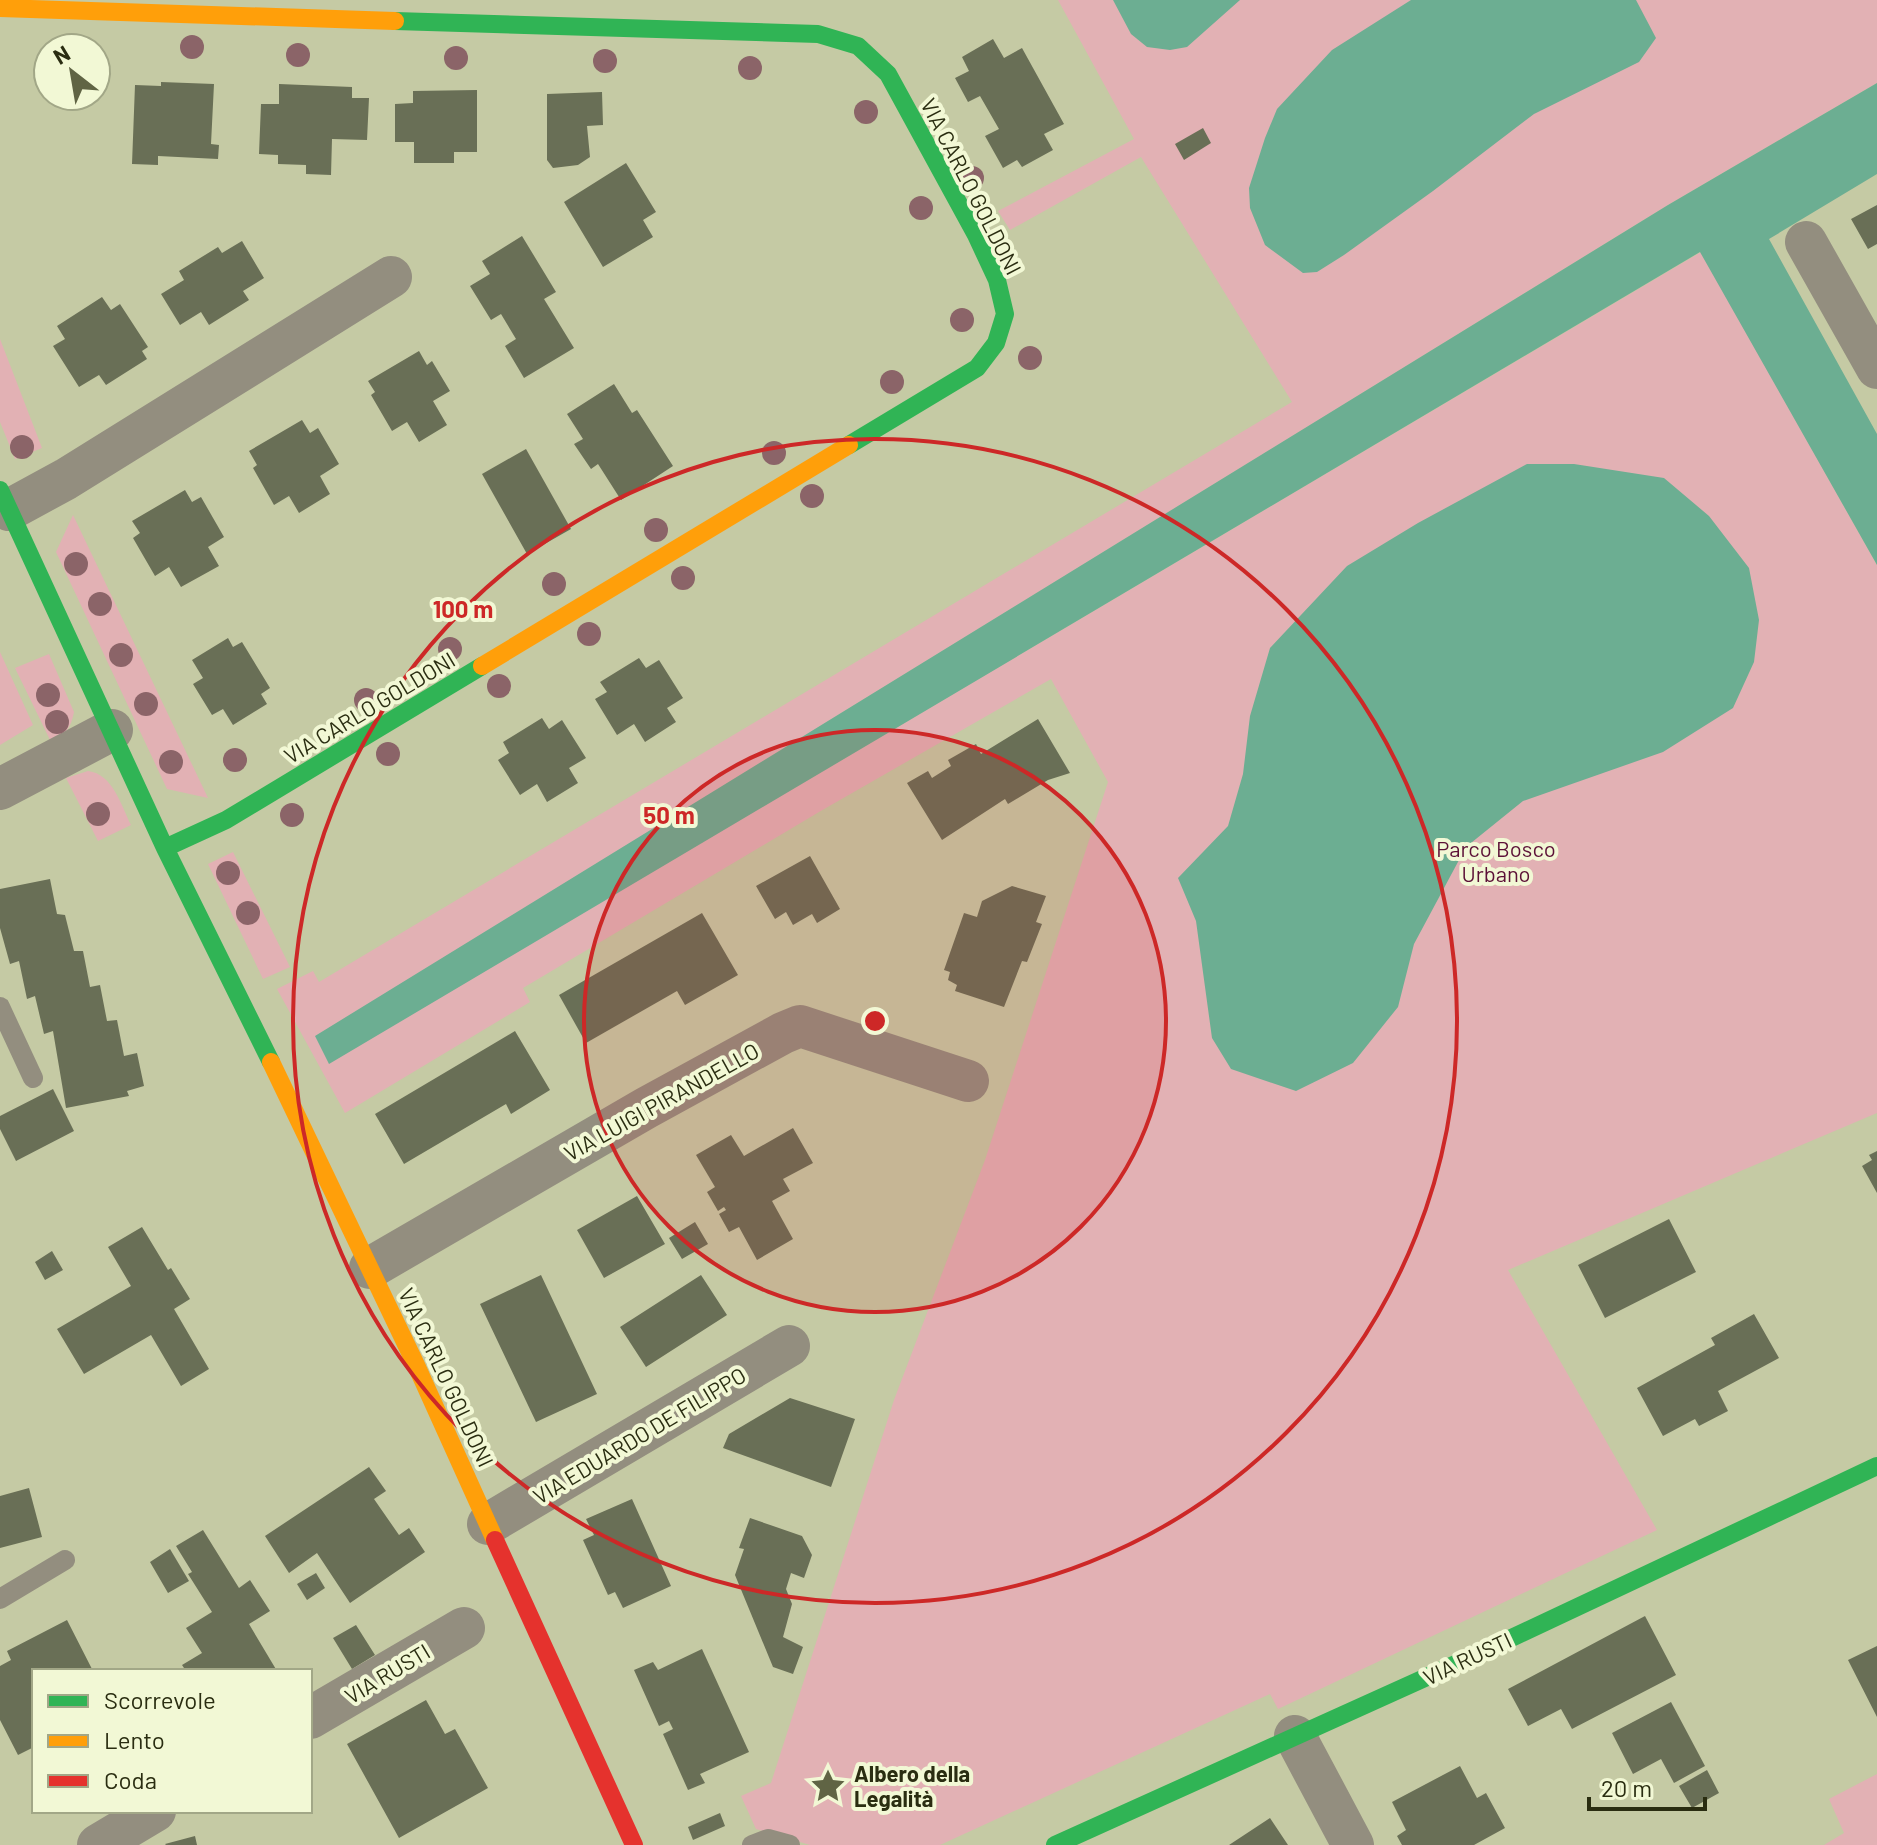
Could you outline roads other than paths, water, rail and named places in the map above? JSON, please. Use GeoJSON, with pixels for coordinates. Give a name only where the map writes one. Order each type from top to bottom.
{"type":"FeatureCollection","features":[{"type":"Feature","properties":{"kind":"street","name":"VIA CARLO GOLDONI"},"geometry":{"type":"LineString","coordinates":[[0,8],[818,34],[858,46],[888,74],[981,246],[997,280],[1005,314],[996,343],[977,368],[226,820],[165,848]]}},
{"type":"Feature","properties":{"kind":"street"},"geometry":{"type":"LineString","coordinates":[[1806,242],[1877,368]]}},
{"type":"Feature","properties":{"kind":"street"},"geometry":{"type":"LineString","coordinates":[[4,500],[66,479],[391,277]]}},
{"type":"Feature","properties":{"kind":"street","name":"VIA CARLO GOLDONI"},"geometry":{"type":"LineString","coordinates":[[4,500],[165,848],[370,1268],[634,1845]]}},
{"type":"Feature","properties":{"kind":"street"},"geometry":{"type":"LineString","coordinates":[[0,789],[112,730]]}},
{"type":"Feature","properties":{"kind":"street","name":"VIA LUIGI PIRANDELLO"},"geometry":{"type":"LineString","coordinates":[[370,1268],[632,1116],[800,1026],[968,1081]]}},
{"type":"Feature","properties":{"kind":"street","name":"VIA EDUARDO DE FILIPPO"},"geometry":{"type":"LineString","coordinates":[[488,1524],[789,1346]]}},
{"type":"Feature","properties":{"kind":"street","name":"VIA RUSTI"},"geometry":{"type":"LineString","coordinates":[[1055,1845],[1873,1477]]}},
{"type":"Feature","properties":{"kind":"street","name":"VIA RUSTI"},"geometry":{"type":"LineString","coordinates":[[312,1717],[464,1628]]}},
{"type":"Feature","properties":{"kind":"street"},"geometry":{"type":"LineString","coordinates":[[1295,1736],[1353,1845]]}},
{"type":"Feature","properties":{"kind":"street"},"geometry":{"type":"LineString","coordinates":[[98,1845],[152,1813]]}},
{"type":"Feature","properties":{"kind":"lane"},"geometry":{"type":"LineString","coordinates":[[0,1007],[33,1078]]}},
{"type":"Feature","properties":{"kind":"lane"},"geometry":{"type":"LineString","coordinates":[[0,1599],[65,1560]]}},
{"type":"Feature","properties":{"kind":"lane"},"geometry":{"type":"LineString","coordinates":[[752,1845],[768,1839],[790,1845]]}},
{"type":"Feature","properties":{"kind":"place","name":"Albero della Legalità"},"geometry":{"type":"Point","coordinates":[828,1786]}},
{"type":"Feature","properties":{"kind":"park label","name":"Parco Bosco Urbano"},"geometry":{"type":"Point","coordinates":[1496,860]}}]}
